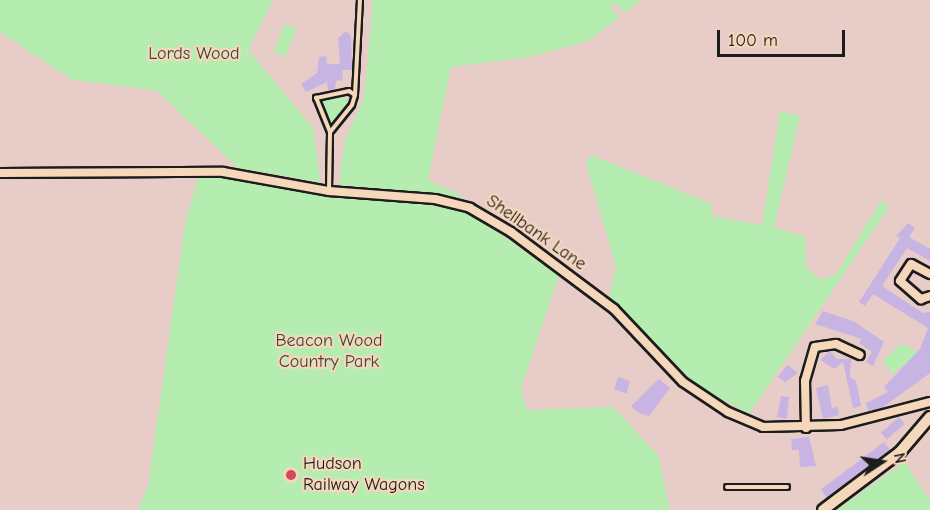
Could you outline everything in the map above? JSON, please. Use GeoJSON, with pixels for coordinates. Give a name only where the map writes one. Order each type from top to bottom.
{"type":"FeatureCollection","features":[{"type":"Feature","properties":{"kind":"main road"},"geometry":{"type":"LineString","coordinates":[[823,510],[900,452],[930,417]]}},
{"type":"Feature","properties":{"kind":"street","name":"Shellbank Lane"},"geometry":{"type":"LineString","coordinates":[[0,173],[223,172],[329,191],[435,199],[470,208],[511,232],[614,309],[676,376],[705,399],[763,427],[806,428],[855,422],[930,402]]}},
{"type":"Feature","properties":{"kind":"street"},"geometry":{"type":"LineString","coordinates":[[930,274],[911,264],[900,281],[921,299],[930,296]]}},
{"type":"Feature","properties":{"kind":"street"},"geometry":{"type":"LineString","coordinates":[[806,428],[804,383],[816,347],[836,344],[860,355]]}},
{"type":"Feature","properties":{"kind":"lane"},"geometry":{"type":"LineString","coordinates":[[330,132],[348,111],[355,95],[360,0]]}},
{"type":"Feature","properties":{"kind":"lane"},"geometry":{"type":"LineString","coordinates":[[329,191],[330,132],[316,98],[349,91],[355,95]]}},
{"type":"Feature","properties":{"kind":"lane"},"geometry":{"type":"LineString","coordinates":[[727,487],[787,487]]}},
{"type":"Feature","properties":{"kind":"green space","name":"Lords Wood"},"geometry":{"type":"Polygon","coordinates":[[[0,0],[273,0],[248,50],[314,129],[320,182],[238,168],[156,90],[72,80],[0,32],[0,0]]]}},
{"type":"Feature","properties":{"kind":"green space"},"geometry":{"type":"Polygon","coordinates":[[[373,0],[641,0],[625,13],[613,2],[610,7],[620,17],[588,41],[530,57],[451,67],[428,180],[467,198],[339,185],[344,143],[364,98],[373,0]]]}},
{"type":"Feature","properties":{"kind":"green space"},"geometry":{"type":"Polygon","coordinates":[[[285,24],[297,29],[285,57],[273,52],[285,24]]]}},
{"type":"Feature","properties":{"kind":"green space"},"geometry":{"type":"Polygon","coordinates":[[[323,97],[349,98],[334,126],[329,126],[320,103],[323,97]]]}},
{"type":"Feature","properties":{"kind":"green space"},"geometry":{"type":"Polygon","coordinates":[[[780,111],[800,116],[774,227],[805,237],[806,267],[821,280],[836,274],[881,201],[889,207],[749,414],[696,385],[609,298],[616,267],[586,163],[591,155],[712,204],[712,216],[762,225],[780,111]]]}},
{"type":"Feature","properties":{"kind":"green space","name":"Beacon Wood Country Park"},"geometry":{"type":"Polygon","coordinates":[[[198,178],[249,179],[466,211],[559,275],[521,389],[527,410],[613,407],[658,455],[670,510],[138,510],[148,487],[185,223],[198,178]]]}},
{"type":"Feature","properties":{"kind":"green space"},"geometry":{"type":"Polygon","coordinates":[[[902,343],[919,353],[906,364],[920,379],[917,382],[902,365],[894,372],[901,384],[883,361],[902,343]]]}},
{"type":"Feature","properties":{"kind":"green space"},"geometry":{"type":"Polygon","coordinates":[[[905,462],[930,501],[930,510],[836,510],[905,462]]]}},
{"type":"Feature","properties":{"kind":"building"},"geometry":{"type":"Polygon","coordinates":[[[346,31],[351,36],[352,70],[342,70],[343,80],[336,81],[335,90],[328,90],[327,82],[306,92],[301,84],[317,73],[319,57],[326,56],[327,64],[340,64],[338,38],[346,31]]]}},
{"type":"Feature","properties":{"kind":"building"},"geometry":{"type":"Polygon","coordinates":[[[908,223],[915,228],[909,237],[930,249],[930,261],[907,248],[882,286],[923,313],[930,312],[930,373],[882,408],[868,411],[866,403],[888,392],[884,387],[920,349],[928,328],[873,294],[865,306],[859,302],[900,238],[896,236],[908,223]]]}},
{"type":"Feature","properties":{"kind":"building"},"geometry":{"type":"Polygon","coordinates":[[[823,311],[855,322],[884,342],[873,366],[866,362],[872,352],[859,343],[862,339],[815,324],[823,311]]]}},
{"type":"Feature","properties":{"kind":"building"},"geometry":{"type":"Polygon","coordinates":[[[830,351],[837,359],[851,359],[850,377],[856,381],[861,406],[853,408],[843,362],[834,369],[820,360],[830,351]]]}},
{"type":"Feature","properties":{"kind":"building"},"geometry":{"type":"Polygon","coordinates":[[[787,365],[798,373],[785,382],[778,377],[787,365]]]}},
{"type":"Feature","properties":{"kind":"building"},"geometry":{"type":"Polygon","coordinates":[[[618,377],[630,381],[626,393],[614,389],[618,377]]]}},
{"type":"Feature","properties":{"kind":"building"},"geometry":{"type":"Polygon","coordinates":[[[659,379],[670,388],[649,416],[639,413],[631,406],[659,379]]]}},
{"type":"Feature","properties":{"kind":"building"},"geometry":{"type":"Polygon","coordinates":[[[828,385],[832,408],[838,407],[839,415],[823,419],[816,388],[828,385]]]}},
{"type":"Feature","properties":{"kind":"building"},"geometry":{"type":"Polygon","coordinates":[[[781,396],[789,397],[787,419],[777,417],[781,396]]]}},
{"type":"Feature","properties":{"kind":"building"},"geometry":{"type":"Polygon","coordinates":[[[899,417],[905,424],[887,440],[881,433],[899,417]]]}},
{"type":"Feature","properties":{"kind":"building"},"geometry":{"type":"Polygon","coordinates":[[[809,437],[816,466],[800,467],[799,450],[792,450],[791,439],[809,437]]]}},
{"type":"Feature","properties":{"kind":"building"},"geometry":{"type":"Polygon","coordinates":[[[884,442],[890,450],[827,498],[821,490],[884,442]]]}},
{"type":"Feature","properties":{"kind":"place","name":"Hudson Railway Wagons"},"geometry":{"type":"Point","coordinates":[291,475]}}]}
